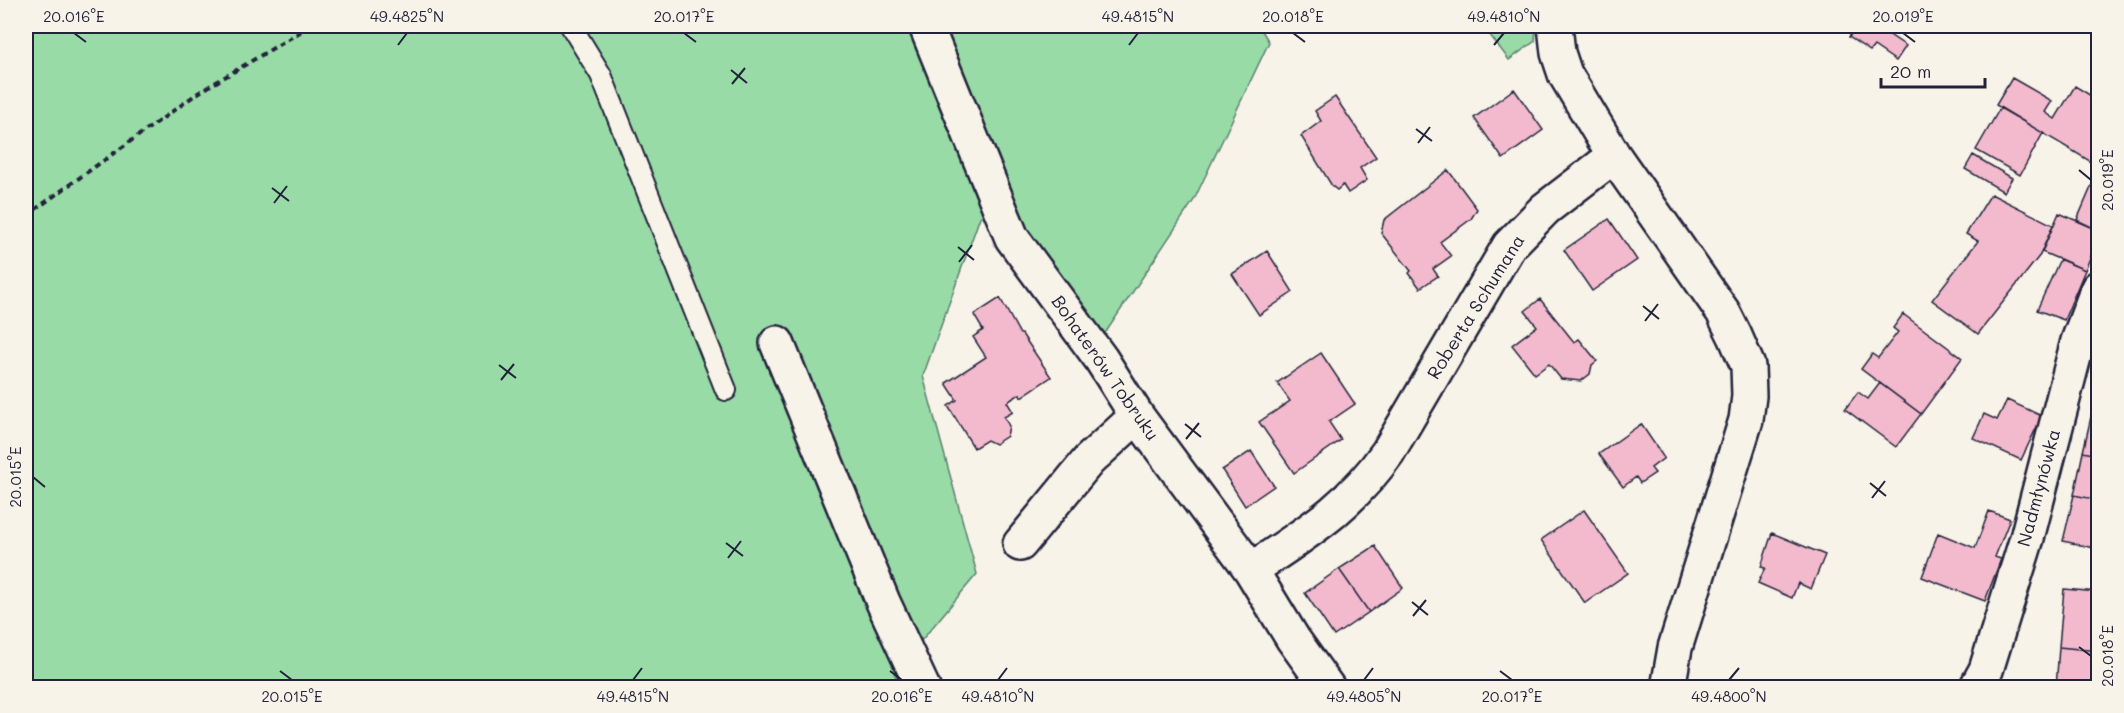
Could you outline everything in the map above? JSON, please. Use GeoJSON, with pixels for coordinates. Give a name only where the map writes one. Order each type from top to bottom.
{"type":"FeatureCollection","features":[{"type":"Feature","properties":{"kind":"street","name":"Bohaterów Tobruku"},"geometry":{"type":"LineString","coordinates":[[926,26],[1012,238],[1101,358],[1137,416],[1251,570],[1293,639],[1328,687]]}},
{"type":"Feature","properties":{"kind":"street"},"geometry":{"type":"LineString","coordinates":[[1555,26],[1558,53],[1565,75],[1614,156],[1723,312],[1748,366],[1749,396],[1746,420],[1675,648],[1668,687]]}},
{"type":"Feature","properties":{"kind":"street","name":"Roberta Schumana"},"geometry":{"type":"LineString","coordinates":[[1251,570],[1337,511],[1365,484],[1388,452],[1509,246],[1545,209],[1614,156]]}},
{"type":"Feature","properties":{"kind":"street","name":"Nadmłynówka"},"geometry":{"type":"LineString","coordinates":[[1990,682],[2078,340],[2098,288]]}},
{"type":"Feature","properties":{"kind":"street"},"geometry":{"type":"LineString","coordinates":[[777,343],[883,602],[923,687]]}},
{"type":"Feature","properties":{"kind":"street"},"geometry":{"type":"LineString","coordinates":[[1020,544],[1089,460],[1137,416]]}},
{"type":"Feature","properties":{"kind":"lane"},"geometry":{"type":"LineString","coordinates":[[571,26],[601,75],[726,390]]}},
{"type":"Feature","properties":{"kind":"path"},"geometry":{"type":"LineString","coordinates":[[26,216],[198,93],[310,26]]}},
{"type":"Feature","properties":{"kind":"green space"},"geometry":{"type":"Polygon","coordinates":[[[26,26],[1259,26],[1269,42],[1194,200],[1104,335],[1000,203],[980,217],[923,376],[977,574],[894,673],[901,687],[26,688],[26,26]]]}},
{"type":"Feature","properties":{"kind":"green space"},"geometry":{"type":"Polygon","coordinates":[[[1483,26],[1536,26],[1535,41],[1509,60],[1483,26]]]}},
{"type":"Feature","properties":{"kind":"building"},"geometry":{"type":"Polygon","coordinates":[[[1856,26],[1876,26],[1906,46],[1896,61],[1874,46],[1870,51],[1849,37],[1856,26]]]}},
{"type":"Feature","properties":{"kind":"building"},"geometry":{"type":"Polygon","coordinates":[[[2012,78],[2052,101],[2045,112],[2055,119],[2075,86],[2098,100],[2098,166],[1996,105],[2012,78]]]}},
{"type":"Feature","properties":{"kind":"building"},"geometry":{"type":"Polygon","coordinates":[[[1514,89],[1543,130],[1503,159],[1474,118],[1514,89]]]}},
{"type":"Feature","properties":{"kind":"building"},"geometry":{"type":"Polygon","coordinates":[[[1335,97],[1376,157],[1360,168],[1367,180],[1348,193],[1343,185],[1337,190],[1332,186],[1301,136],[1321,121],[1315,111],[1335,97]]]}},
{"type":"Feature","properties":{"kind":"building"},"geometry":{"type":"Polygon","coordinates":[[[2000,108],[2043,133],[2020,175],[1976,150],[2000,108]]]}},
{"type":"Feature","properties":{"kind":"building"},"geometry":{"type":"Polygon","coordinates":[[[1973,155],[2012,178],[2004,192],[1965,169],[1973,155]]]}},
{"type":"Feature","properties":{"kind":"building"},"geometry":{"type":"Polygon","coordinates":[[[1448,170],[1477,209],[1471,219],[1440,242],[1451,256],[1433,269],[1438,276],[1420,288],[1409,273],[1411,271],[1381,233],[1384,220],[1448,170]]]}},
{"type":"Feature","properties":{"kind":"building"},"geometry":{"type":"Polygon","coordinates":[[[2098,171],[2098,230],[2077,220],[2098,171]]]}},
{"type":"Feature","properties":{"kind":"building"},"geometry":{"type":"Polygon","coordinates":[[[1991,194],[2053,225],[2040,255],[1978,334],[1932,300],[1978,241],[1966,234],[1991,194]]]}},
{"type":"Feature","properties":{"kind":"building"},"geometry":{"type":"Polygon","coordinates":[[[2059,213],[2098,230],[2098,239],[2085,270],[2042,252],[2059,213]]]}},
{"type":"Feature","properties":{"kind":"building"},"geometry":{"type":"Polygon","coordinates":[[[1609,219],[1637,260],[1592,291],[1564,250],[1609,219]]]}},
{"type":"Feature","properties":{"kind":"building"},"geometry":{"type":"Polygon","coordinates":[[[1267,251],[1293,292],[1259,315],[1232,274],[1267,251]]]}},
{"type":"Feature","properties":{"kind":"building"},"geometry":{"type":"Polygon","coordinates":[[[2060,259],[2085,270],[2064,320],[2037,310],[2060,259]]]}},
{"type":"Feature","properties":{"kind":"building"},"geometry":{"type":"Polygon","coordinates":[[[1000,298],[1020,334],[1051,377],[1021,397],[1020,394],[1007,402],[1013,412],[1004,417],[1009,426],[1007,436],[995,444],[987,440],[974,448],[948,406],[957,400],[946,383],[986,357],[973,337],[983,330],[974,315],[1000,298]]]}},
{"type":"Feature","properties":{"kind":"building"},"geometry":{"type":"Polygon","coordinates":[[[1540,299],[1574,342],[1579,339],[1597,361],[1592,365],[1590,374],[1581,381],[1561,379],[1549,364],[1535,374],[1512,345],[1537,326],[1525,311],[1540,299]]]}},
{"type":"Feature","properties":{"kind":"building"},"geometry":{"type":"Polygon","coordinates":[[[1903,314],[1962,358],[1921,414],[1861,369],[1872,354],[1878,358],[1898,332],[1893,328],[1903,314]]]}},
{"type":"Feature","properties":{"kind":"building"},"geometry":{"type":"Polygon","coordinates":[[[1321,353],[1355,404],[1329,422],[1341,440],[1294,473],[1259,422],[1290,401],[1277,383],[1321,353]]]}},
{"type":"Feature","properties":{"kind":"building"},"geometry":{"type":"Polygon","coordinates":[[[1880,383],[1921,414],[1896,447],[1845,409],[1858,392],[1868,399],[1880,383]]]}},
{"type":"Feature","properties":{"kind":"building"},"geometry":{"type":"Polygon","coordinates":[[[2007,400],[2042,416],[2021,460],[1973,438],[1984,414],[1997,420],[2007,400]]]}},
{"type":"Feature","properties":{"kind":"building"},"geometry":{"type":"Polygon","coordinates":[[[2093,408],[2098,409],[2098,455],[2083,452],[2093,408]]]}},
{"type":"Feature","properties":{"kind":"building"},"geometry":{"type":"Polygon","coordinates":[[[1641,424],[1664,458],[1651,468],[1655,473],[1640,483],[1636,477],[1623,487],[1599,454],[1641,424]]]}},
{"type":"Feature","properties":{"kind":"building"},"geometry":{"type":"Polygon","coordinates":[[[1251,451],[1274,486],[1245,506],[1222,470],[1251,451]]]}},
{"type":"Feature","properties":{"kind":"building"},"geometry":{"type":"Polygon","coordinates":[[[2083,452],[2098,455],[2098,500],[2074,495],[2083,452]]]}},
{"type":"Feature","properties":{"kind":"building"},"geometry":{"type":"Polygon","coordinates":[[[2074,495],[2098,500],[2098,549],[2063,541],[2074,495]]]}},
{"type":"Feature","properties":{"kind":"building"},"geometry":{"type":"Polygon","coordinates":[[[1584,510],[1628,573],[1585,603],[1541,540],[1584,510]]]}},
{"type":"Feature","properties":{"kind":"building"},"geometry":{"type":"Polygon","coordinates":[[[1989,511],[2010,519],[1995,557],[2001,559],[1985,601],[1922,577],[1938,533],[1975,548],[1989,511]]]}},
{"type":"Feature","properties":{"kind":"building"},"geometry":{"type":"Polygon","coordinates":[[[1772,533],[1825,555],[1811,589],[1798,583],[1792,598],[1758,583],[1765,568],[1761,567],[1772,533]]]}},
{"type":"Feature","properties":{"kind":"building"},"geometry":{"type":"Polygon","coordinates":[[[1375,546],[1403,588],[1369,612],[1339,569],[1375,546]]]}},
{"type":"Feature","properties":{"kind":"building"},"geometry":{"type":"Polygon","coordinates":[[[1339,569],[1369,612],[1334,636],[1305,593],[1339,569]]]}},
{"type":"Feature","properties":{"kind":"building"},"geometry":{"type":"Polygon","coordinates":[[[2064,589],[2098,592],[2098,651],[2059,647],[2064,589]]]}},
{"type":"Feature","properties":{"kind":"building"},"geometry":{"type":"Polygon","coordinates":[[[2059,647],[2098,651],[2098,688],[2056,688],[2059,647]]]}},
{"type":"Feature","properties":{"kind":"building"},"geometry":{"type":"Polygon","coordinates":[[[995,680],[1002,688],[988,688],[995,680]]]}}]}
